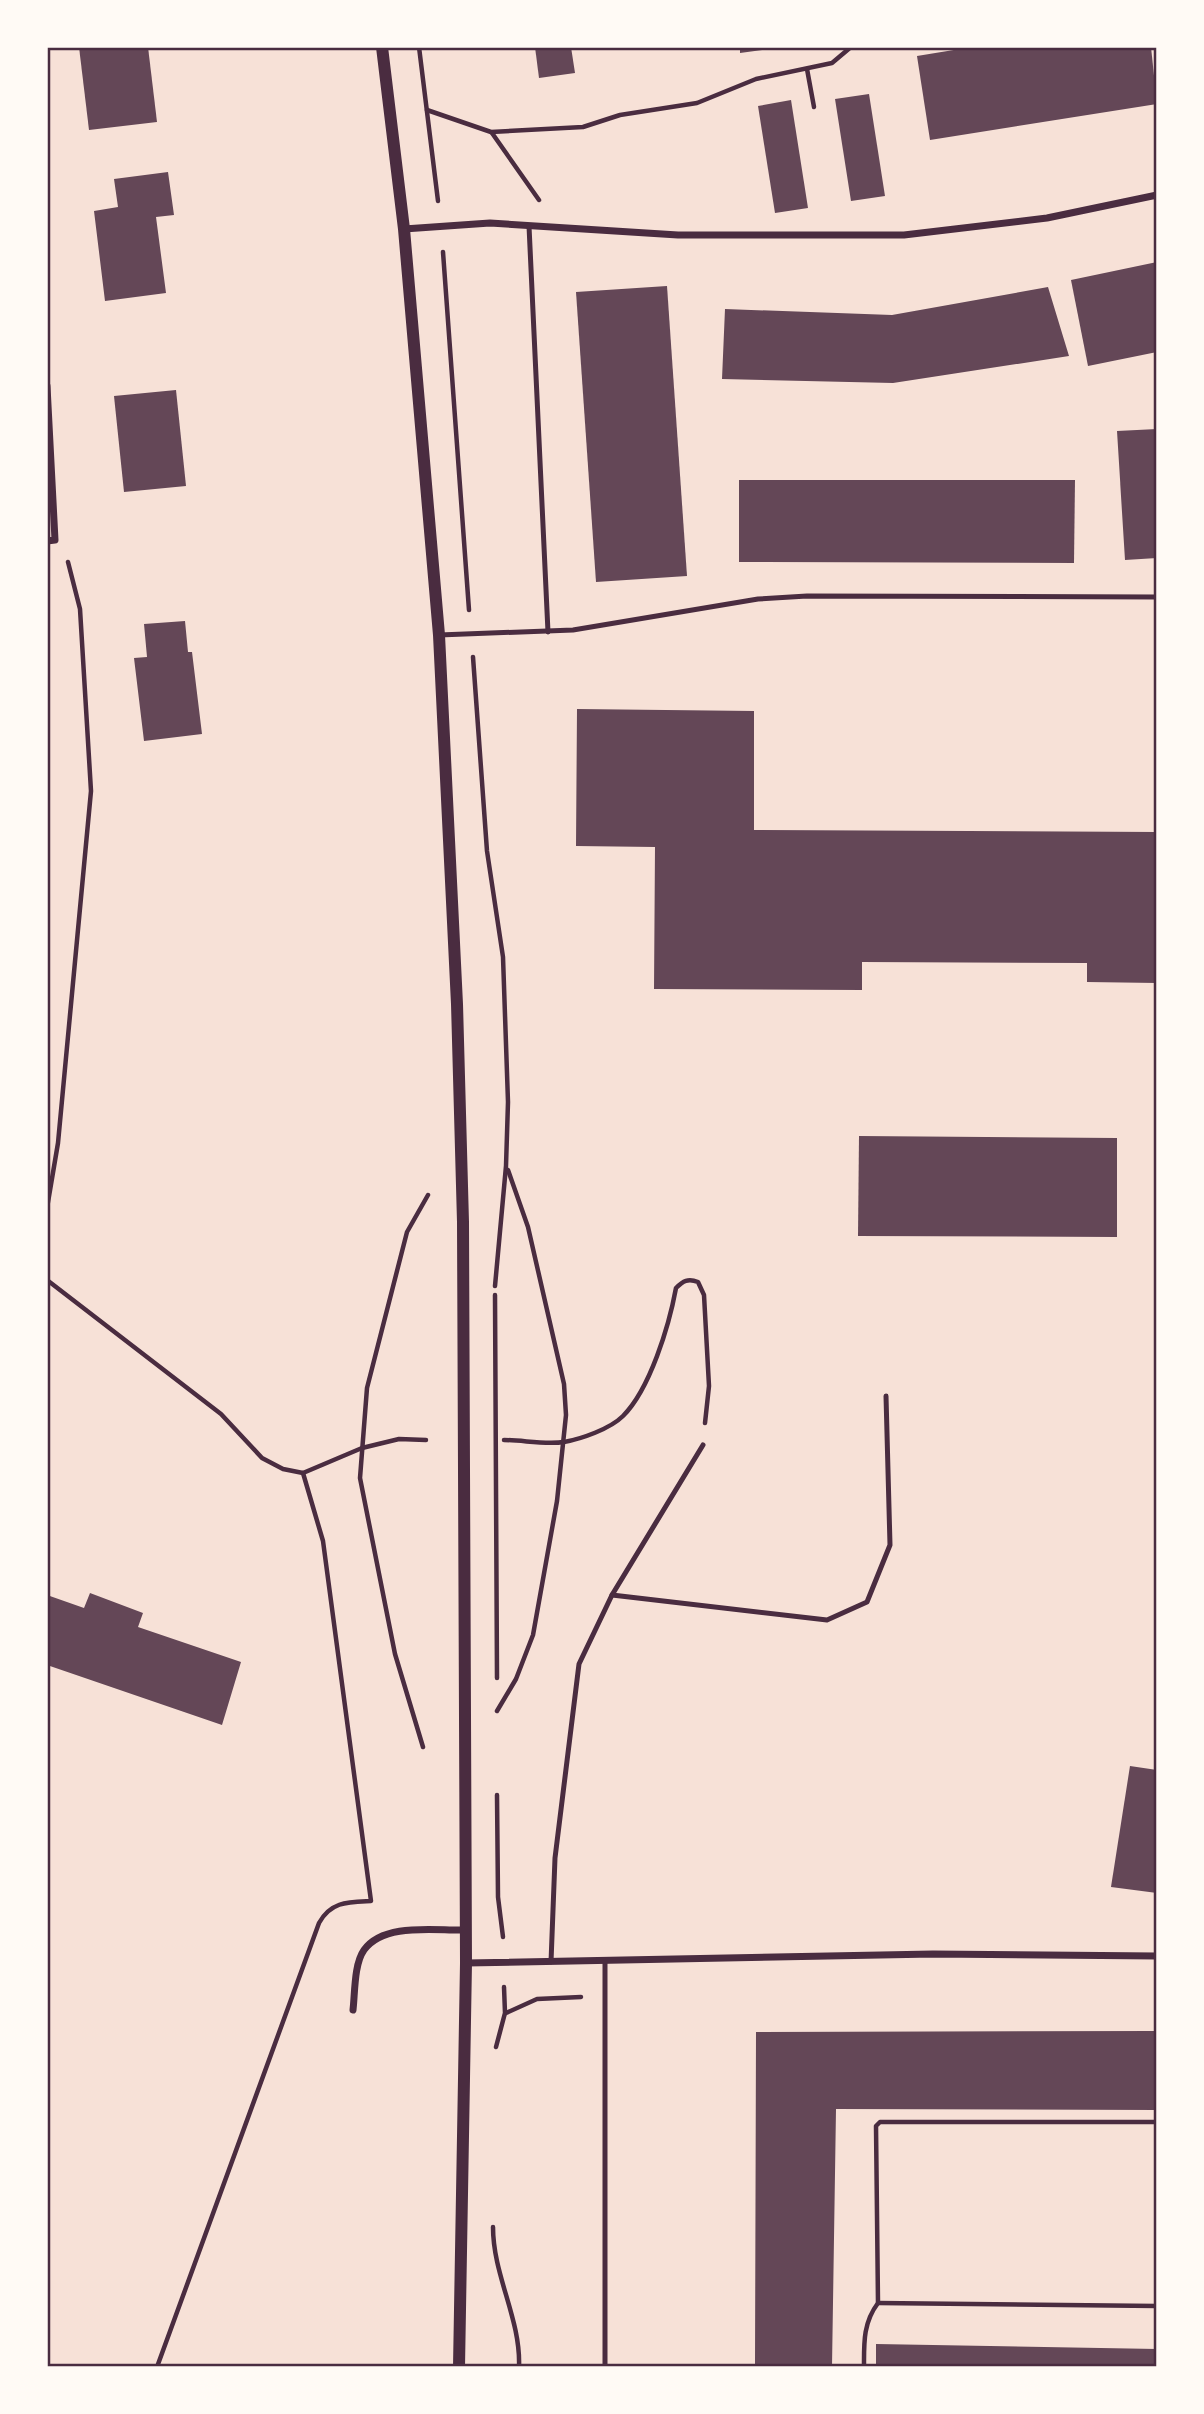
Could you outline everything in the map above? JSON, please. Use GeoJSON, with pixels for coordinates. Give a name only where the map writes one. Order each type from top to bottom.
{"type":"FeatureCollection","features":[{"type":"Feature","properties":{"kind":"street"},"geometry":{"type":"LineString","coordinates":[[382,47],[404,229],[439,635],[457,1004],[463,1222],[466,1963],[459,2367]]}},
{"type":"Feature","properties":{"kind":"street"},"geometry":{"type":"LineString","coordinates":[[404,229],[490,223],[678,235],[904,235],[1047,218],[1157,195]]}},
{"type":"Feature","properties":{"kind":"street"},"geometry":{"type":"LineString","coordinates":[[47,386],[51,540]]}},
{"type":"Feature","properties":{"kind":"street"},"geometry":{"type":"LineString","coordinates":[[353,2010],[360,1960],[365,1949],[377,1939],[408,1931],[465,1930]]}},
{"type":"Feature","properties":{"kind":"street"},"geometry":{"type":"LineString","coordinates":[[466,1963],[933,1954],[1157,1956]]}},
{"type":"Feature","properties":{"kind":"lane"},"geometry":{"type":"LineString","coordinates":[[529,226],[548,632]]}},
{"type":"Feature","properties":{"kind":"lane"},"geometry":{"type":"LineString","coordinates":[[439,635],[548,632],[783,598],[1157,597]]}},
{"type":"Feature","properties":{"kind":"lane"},"geometry":{"type":"LineString","coordinates":[[612,1595],[827,1620],[867,1602],[890,1545],[886,1396]]}},
{"type":"Feature","properties":{"kind":"lane"},"geometry":{"type":"LineString","coordinates":[[551,1962],[555,1858],[579,1664],[612,1595],[703,1445]]}},
{"type":"Feature","properties":{"kind":"lane"},"geometry":{"type":"LineString","coordinates":[[604,1960],[605,2367]]}},
{"type":"Feature","properties":{"kind":"path"},"geometry":{"type":"LineString","coordinates":[[427,110],[491,132],[583,127],[620,116],[697,103],[756,79],[832,63],[851,47]]}},
{"type":"Feature","properties":{"kind":"path"},"geometry":{"type":"LineString","coordinates":[[807,69],[814,107]]}},
{"type":"Feature","properties":{"kind":"path"},"geometry":{"type":"LineString","coordinates":[[491,132],[512,158],[542,205]]}},
{"type":"Feature","properties":{"kind":"path"},"geometry":{"type":"LineString","coordinates":[[47,1208],[58,1143],[91,791],[80,609],[72,567],[51,540]]}},
{"type":"Feature","properties":{"kind":"path"},"geometry":{"type":"LineString","coordinates":[[497,1711],[516,1679],[533,1635],[557,1501],[566,1415],[564,1384],[527,1227],[506,1166]]}},
{"type":"Feature","properties":{"kind":"path"},"geometry":{"type":"LineString","coordinates":[[423,1746],[395,1654],[360,1478],[367,1388],[407,1232],[428,1195]]}},
{"type":"Feature","properties":{"kind":"path"},"geometry":{"type":"LineString","coordinates":[[504,1440],[564,1442],[594,1432],[623,1416],[637,1396],[661,1344],[676,1288],[682,1281],[691,1279],[698,1282],[704,1295],[708,1341],[709,1386],[703,1445]]}},
{"type":"Feature","properties":{"kind":"path"},"geometry":{"type":"LineString","coordinates":[[47,1280],[221,1414],[262,1458],[284,1469],[303,1473],[362,1448],[399,1439],[426,1440]]}},
{"type":"Feature","properties":{"kind":"path"},"geometry":{"type":"LineString","coordinates":[[158,2367],[319,1923],[324,1914],[343,1902],[371,1901],[323,1541],[303,1473]]}},
{"type":"Feature","properties":{"kind":"path"},"geometry":{"type":"LineString","coordinates":[[505,2013],[537,1999],[582,1997],[604,1960]]}},
{"type":"Feature","properties":{"kind":"path"},"geometry":{"type":"LineString","coordinates":[[864,2367],[864,2332],[870,2314],[878,2303],[876,2126],[880,2122],[1157,2122]]}},
{"type":"Feature","properties":{"kind":"path"},"geometry":{"type":"LineString","coordinates":[[878,2303],[1157,2306]]}},
{"type":"Feature","properties":{"kind":"building"},"geometry":{"type":"Polygon","coordinates":[[[79,47],[148,47],[157,122],[89,130],[79,47]]]}},
{"type":"Feature","properties":{"kind":"building"},"geometry":{"type":"Polygon","coordinates":[[[535,47],[571,47],[575,73],[539,78],[535,47]]]}},
{"type":"Feature","properties":{"kind":"building"},"geometry":{"type":"Polygon","coordinates":[[[740,47],[769,47],[769,49],[740,53],[740,47]]]}},
{"type":"Feature","properties":{"kind":"building"},"geometry":{"type":"Polygon","coordinates":[[[972,47],[1151,47],[1157,104],[930,140],[917,56],[972,47]]]}},
{"type":"Feature","properties":{"kind":"building"},"geometry":{"type":"Polygon","coordinates":[[[869,94],[885,196],[851,201],[835,99],[869,94]]]}},
{"type":"Feature","properties":{"kind":"building"},"geometry":{"type":"Polygon","coordinates":[[[791,100],[808,208],[775,213],[758,106],[791,100]]]}},
{"type":"Feature","properties":{"kind":"building"},"geometry":{"type":"Polygon","coordinates":[[[168,172],[174,215],[156,217],[166,293],[105,301],[94,211],[118,207],[114,179],[168,172]]]}},
{"type":"Feature","properties":{"kind":"building"},"geometry":{"type":"Polygon","coordinates":[[[1157,262],[1157,352],[1088,366],[1071,280],[1157,262]]]}},
{"type":"Feature","properties":{"kind":"building"},"geometry":{"type":"Polygon","coordinates":[[[667,286],[687,576],[596,582],[576,292],[667,286]]]}},
{"type":"Feature","properties":{"kind":"building"},"geometry":{"type":"Polygon","coordinates":[[[1048,287],[1069,356],[893,383],[722,379],[725,309],[892,315],[1048,287]]]}},
{"type":"Feature","properties":{"kind":"building"},"geometry":{"type":"Polygon","coordinates":[[[176,390],[186,486],[124,492],[114,396],[176,390]]]}},
{"type":"Feature","properties":{"kind":"building"},"geometry":{"type":"Polygon","coordinates":[[[1157,429],[1157,558],[1125,560],[1117,431],[1157,429]]]}},
{"type":"Feature","properties":{"kind":"building"},"geometry":{"type":"Polygon","coordinates":[[[739,480],[1075,480],[1074,563],[739,562],[739,480]]]}},
{"type":"Feature","properties":{"kind":"building"},"geometry":{"type":"Polygon","coordinates":[[[185,621],[188,652],[192,652],[202,734],[144,741],[134,658],[147,657],[144,624],[185,621]]]}},
{"type":"Feature","properties":{"kind":"building"},"geometry":{"type":"Polygon","coordinates":[[[577,709],[754,711],[754,830],[1157,832],[1157,983],[1087,982],[1087,963],[862,962],[862,990],[654,989],[655,847],[576,846],[577,709]]]}},
{"type":"Feature","properties":{"kind":"building"},"geometry":{"type":"Polygon","coordinates":[[[859,1136],[1117,1138],[1117,1237],[858,1236],[859,1136]]]}},
{"type":"Feature","properties":{"kind":"building"},"geometry":{"type":"Polygon","coordinates":[[[90,1593],[143,1613],[138,1627],[241,1662],[222,1725],[47,1665],[47,1595],[84,1608],[90,1593]]]}},
{"type":"Feature","properties":{"kind":"building"},"geometry":{"type":"Polygon","coordinates":[[[1130,1766],[1157,1770],[1157,1893],[1111,1887],[1130,1766]]]}},
{"type":"Feature","properties":{"kind":"building"},"geometry":{"type":"Polygon","coordinates":[[[1157,2031],[1157,2110],[836,2109],[832,2367],[755,2367],[756,2032],[1157,2031]]]}},
{"type":"Feature","properties":{"kind":"building"},"geometry":{"type":"Polygon","coordinates":[[[876,2344],[1157,2349],[1157,2367],[876,2367],[876,2344]]]}}]}
